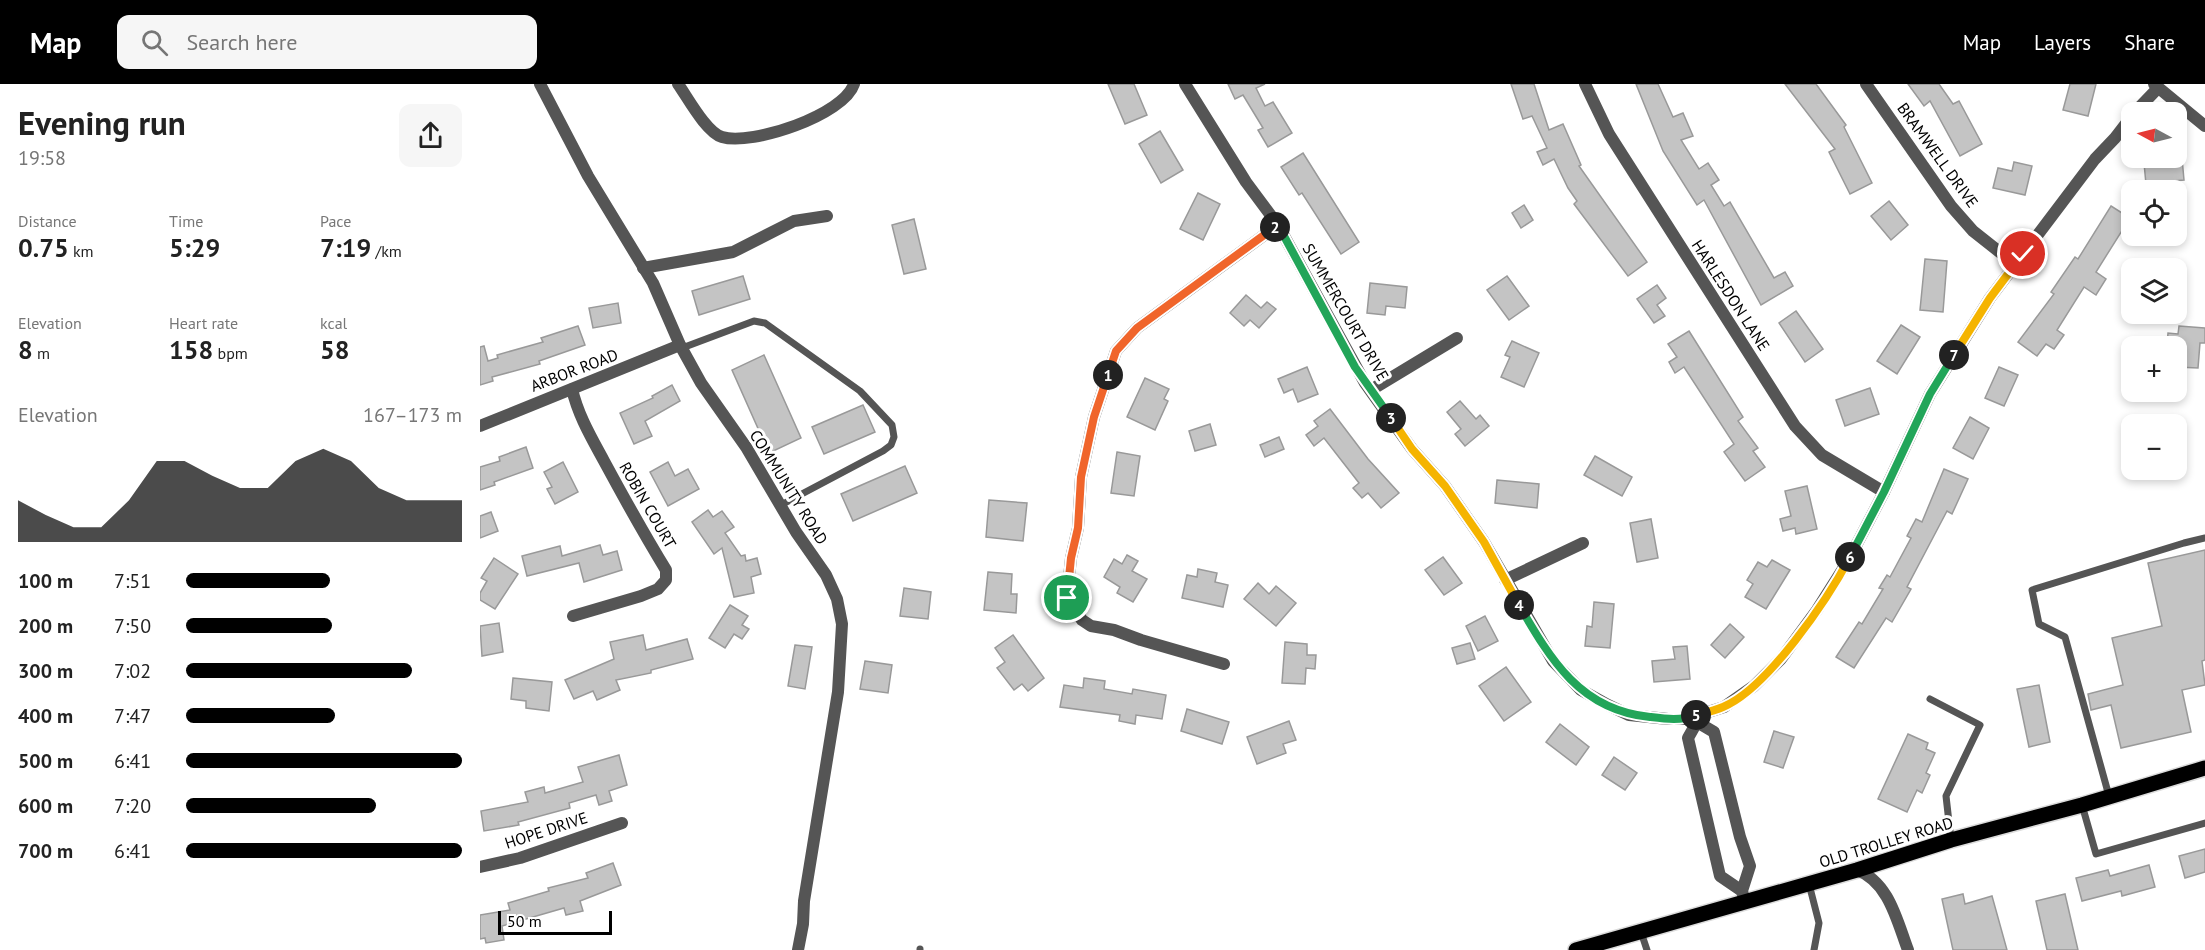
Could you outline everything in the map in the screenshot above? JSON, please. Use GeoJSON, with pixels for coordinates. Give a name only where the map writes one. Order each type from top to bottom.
{"type":"FeatureCollection","features":[{"type":"Feature","properties":{"kind":"main road","name":"OLD TROLLEY ROAD"},"geometry":{"type":"LineString","coordinates":[[1576,950],[1641,932],[1743,897],[1809,884],[1951,840],[2082,805],[2205,768]]}},
{"type":"Feature","properties":{"kind":"street","name":"COMMUNITY ROAD"},"geometry":{"type":"LineString","coordinates":[[540,84],[588,176],[661,298],[681,346],[701,383],[746,447],[796,532],[826,575],[837,599],[842,624],[838,692],[798,950]]}},
{"type":"Feature","properties":{"kind":"street"},"geometry":{"type":"LineString","coordinates":[[678,84],[707,125],[720,137],[751,138],[812,119],[837,104],[852,90],[854,84]]}},
{"type":"Feature","properties":{"kind":"street","name":"SUMMERCOURT DRIVE"},"geometry":{"type":"LineString","coordinates":[[1185,84],[1246,182],[1278,225],[1355,367],[1412,449],[1452,495],[1484,542],[1553,661],[1581,690],[1629,715],[1668,719],[1696,719],[1724,707],[1754,686],[1780,659],[1848,561],[1884,492],[1930,394],[1990,298],[2095,159],[2121,130]]}},
{"type":"Feature","properties":{"kind":"street","name":"HARLESDON LANE"},"geometry":{"type":"LineString","coordinates":[[1585,84],[1609,134],[1795,426],[1822,455],[1884,492]]}},
{"type":"Feature","properties":{"kind":"street","name":"BRAMWELL DRIVE"},"geometry":{"type":"LineString","coordinates":[[1866,84],[1951,206],[1973,231],[2016,265]]}},
{"type":"Feature","properties":{"kind":"street"},"geometry":{"type":"LineString","coordinates":[[2143,102],[2156,86],[2205,126]]}},
{"type":"Feature","properties":{"kind":"street"},"geometry":{"type":"LineString","coordinates":[[643,268],[733,252],[794,221],[828,216]]}},
{"type":"Feature","properties":{"kind":"street"},"geometry":{"type":"LineString","coordinates":[[1224,664],[1114,630],[1091,626],[1082,620],[1067,598],[1071,558],[1078,528],[1081,477],[1094,417],[1116,351],[1137,328],[1278,225]]}},
{"type":"Feature","properties":{"kind":"street"},"geometry":{"type":"LineString","coordinates":[[1371,390],[1457,338]]}},
{"type":"Feature","properties":{"kind":"street","name":"ARBOR ROAD"},"geometry":{"type":"LineString","coordinates":[[480,426],[681,346]]}},
{"type":"Feature","properties":{"kind":"street","name":"ROBIN COURT"},"geometry":{"type":"LineString","coordinates":[[572,389],[577,410],[597,449],[624,500],[666,570],[666,580],[658,589],[608,607],[573,616]]}},
{"type":"Feature","properties":{"kind":"street"},"geometry":{"type":"LineString","coordinates":[[1505,580],[1583,543]]}},
{"type":"Feature","properties":{"kind":"street"},"geometry":{"type":"LineString","coordinates":[[1696,719],[1714,732],[1740,837],[1750,866],[1743,897],[1720,876],[1688,738],[1696,719]]}},
{"type":"Feature","properties":{"kind":"street","name":"HOPE DRIVE"},"geometry":{"type":"LineString","coordinates":[[480,867],[520,858],[622,823]]}},
{"type":"Feature","properties":{"kind":"street"},"geometry":{"type":"LineString","coordinates":[[1857,870],[1869,874],[1881,887],[1908,950]]}},
{"type":"Feature","properties":{"kind":"lane"},"geometry":{"type":"LineString","coordinates":[[681,346],[754,321],[765,323],[860,391],[892,425],[894,437],[891,445],[883,452],[781,505]]}},
{"type":"Feature","properties":{"kind":"lane"},"geometry":{"type":"LineString","coordinates":[[2109,796],[2065,637],[2039,624],[2032,590],[2205,538]]}},
{"type":"Feature","properties":{"kind":"lane"},"geometry":{"type":"LineString","coordinates":[[1930,699],[1980,725],[1946,796],[1951,840]]}},
{"type":"Feature","properties":{"kind":"lane"},"geometry":{"type":"LineString","coordinates":[[2082,805],[2096,854],[2205,823]]}},
{"type":"Feature","properties":{"kind":"lane"},"geometry":{"type":"LineString","coordinates":[[1809,884],[1819,923],[1814,950]]}},
{"type":"Feature","properties":{"kind":"lane"},"geometry":{"type":"LineString","coordinates":[[1641,932],[1647,950]]}},
{"type":"Feature","properties":{"kind":"building"},"geometry":{"type":"Polygon","coordinates":[[[1108,84],[1134,84],[1147,115],[1125,124],[1108,84]]]}},
{"type":"Feature","properties":{"kind":"building"},"geometry":{"type":"Polygon","coordinates":[[[1228,84],[1265,84],[1256,88],[1265,106],[1273,102],[1292,133],[1268,147],[1258,130],[1263,128],[1243,95],[1235,99],[1228,84]]]}},
{"type":"Feature","properties":{"kind":"building"},"geometry":{"type":"Polygon","coordinates":[[[1511,84],[1534,84],[1549,130],[1563,124],[1581,165],[1579,166],[1647,262],[1628,276],[1574,204],[1577,201],[1554,159],[1543,165],[1537,152],[1547,148],[1532,116],[1523,119],[1511,84]]]}},
{"type":"Feature","properties":{"kind":"building"},"geometry":{"type":"Polygon","coordinates":[[[1636,84],[1658,84],[1673,117],[1683,113],[1693,136],[1681,140],[1699,169],[1708,163],[1719,180],[1711,185],[1724,206],[1730,202],[1774,278],[1785,272],[1793,286],[1761,305],[1704,200],[1697,205],[1663,151],[1636,84]]]}},
{"type":"Feature","properties":{"kind":"building"},"geometry":{"type":"Polygon","coordinates":[[[1785,84],[1816,84],[1846,125],[1844,127],[1872,183],[1850,194],[1829,152],[1835,149],[1785,84]]]}},
{"type":"Feature","properties":{"kind":"building"},"geometry":{"type":"Polygon","coordinates":[[[1908,84],[1939,84],[1953,104],[1959,101],[1982,144],[1960,156],[1930,101],[1924,106],[1908,84]]]}},
{"type":"Feature","properties":{"kind":"building"},"geometry":{"type":"Polygon","coordinates":[[[2070,84],[2096,84],[2088,116],[2063,110],[2070,84]]]}},
{"type":"Feature","properties":{"kind":"building"},"geometry":{"type":"Polygon","coordinates":[[[1160,131],[1183,170],[1161,183],[1139,144],[1160,131]]]}},
{"type":"Feature","properties":{"kind":"building"},"geometry":{"type":"Polygon","coordinates":[[[1303,153],[1359,242],[1341,254],[1302,193],[1299,195],[1281,167],[1303,153]]]}},
{"type":"Feature","properties":{"kind":"building"},"geometry":{"type":"Polygon","coordinates":[[[2014,162],[2032,166],[2025,195],[1993,188],[1998,168],[2012,171],[2014,162]]]}},
{"type":"Feature","properties":{"kind":"building"},"geometry":{"type":"Polygon","coordinates":[[[2144,168],[2183,168],[2184,180],[2146,180],[2144,168]]]}},
{"type":"Feature","properties":{"kind":"building"},"geometry":{"type":"Polygon","coordinates":[[[1198,193],[1220,204],[1203,240],[1180,229],[1198,193]]]}},
{"type":"Feature","properties":{"kind":"building"},"geometry":{"type":"Polygon","coordinates":[[[1889,201],[1908,225],[1891,240],[1871,216],[1889,201]]]}},
{"type":"Feature","properties":{"kind":"building"},"geometry":{"type":"Polygon","coordinates":[[[1524,205],[1533,220],[1521,228],[1512,213],[1524,205]]]}},
{"type":"Feature","properties":{"kind":"building"},"geometry":{"type":"Polygon","coordinates":[[[2111,206],[2121,212],[2121,232],[2096,272],[2106,279],[2096,295],[2084,287],[2057,330],[2064,335],[2054,349],[2046,344],[2037,356],[2018,342],[2054,294],[2051,292],[2075,257],[2078,259],[2111,206]]]}},
{"type":"Feature","properties":{"kind":"building"},"geometry":{"type":"Polygon","coordinates":[[[914,219],[926,269],[904,274],[892,225],[914,219]]]}},
{"type":"Feature","properties":{"kind":"building"},"geometry":{"type":"Polygon","coordinates":[[[1925,259],[1947,261],[1943,312],[1920,310],[1925,259]]]}},
{"type":"Feature","properties":{"kind":"building"},"geometry":{"type":"Polygon","coordinates":[[[743,276],[750,299],[699,315],[692,291],[743,276]]]}},
{"type":"Feature","properties":{"kind":"building"},"geometry":{"type":"Polygon","coordinates":[[[1507,276],[1529,306],[1509,320],[1487,290],[1507,276]]]}},
{"type":"Feature","properties":{"kind":"building"},"geometry":{"type":"Polygon","coordinates":[[[1370,283],[1407,287],[1405,308],[1386,306],[1385,315],[1367,313],[1370,283]]]}},
{"type":"Feature","properties":{"kind":"building"},"geometry":{"type":"Polygon","coordinates":[[[1657,285],[1666,298],[1657,305],[1665,316],[1654,323],[1637,299],[1657,285]]]}},
{"type":"Feature","properties":{"kind":"building"},"geometry":{"type":"Polygon","coordinates":[[[1246,295],[1261,308],[1267,302],[1276,309],[1259,328],[1250,320],[1244,326],[1230,313],[1246,295]]]}},
{"type":"Feature","properties":{"kind":"building"},"geometry":{"type":"Polygon","coordinates":[[[618,303],[621,323],[593,328],[589,308],[618,303]]]}},
{"type":"Feature","properties":{"kind":"building"},"geometry":{"type":"Polygon","coordinates":[[[1796,311],[1823,349],[1805,362],[1779,323],[1796,311]]]}},
{"type":"Feature","properties":{"kind":"building"},"geometry":{"type":"Polygon","coordinates":[[[1901,325],[1920,337],[1897,374],[1877,361],[1901,325]]]}},
{"type":"Feature","properties":{"kind":"building"},"geometry":{"type":"Polygon","coordinates":[[[578,326],[585,345],[539,361],[540,364],[492,377],[493,381],[480,385],[480,347],[484,346],[488,361],[498,358],[497,355],[543,342],[541,338],[578,326]]]}},
{"type":"Feature","properties":{"kind":"building"},"geometry":{"type":"Polygon","coordinates":[[[2179,326],[2205,328],[2205,343],[2200,343],[2198,368],[2187,368],[2187,336],[2168,336],[2168,333],[2178,334],[2179,326]]]}},
{"type":"Feature","properties":{"kind":"building"},"geometry":{"type":"Polygon","coordinates":[[[1689,331],[1743,417],[1738,421],[1758,448],[1753,451],[1765,467],[1745,481],[1724,452],[1734,444],[1684,367],[1675,373],[1669,362],[1677,357],[1668,344],[1689,331]]]}},
{"type":"Feature","properties":{"kind":"building"},"geometry":{"type":"Polygon","coordinates":[[[1512,341],[1539,353],[1524,387],[1501,377],[1510,357],[1505,355],[1512,341]]]}},
{"type":"Feature","properties":{"kind":"building"},"geometry":{"type":"Polygon","coordinates":[[[764,355],[801,438],[769,453],[732,370],[764,355]]]}},
{"type":"Feature","properties":{"kind":"building"},"geometry":{"type":"Polygon","coordinates":[[[1307,367],[1318,394],[1298,402],[1293,389],[1284,393],[1278,379],[1307,367]]]}},
{"type":"Feature","properties":{"kind":"building"},"geometry":{"type":"Polygon","coordinates":[[[1999,367],[2018,375],[2004,406],[1985,398],[1999,367]]]}},
{"type":"Feature","properties":{"kind":"building"},"geometry":{"type":"Polygon","coordinates":[[[1145,378],[1169,389],[1164,399],[1168,401],[1155,430],[1127,417],[1145,378]]]}},
{"type":"Feature","properties":{"kind":"building"},"geometry":{"type":"Polygon","coordinates":[[[672,385],[680,401],[645,421],[652,436],[634,444],[620,413],[653,398],[652,396],[672,385]]]}},
{"type":"Feature","properties":{"kind":"building"},"geometry":{"type":"Polygon","coordinates":[[[1870,388],[1879,414],[1845,426],[1836,400],[1870,388]]]}},
{"type":"Feature","properties":{"kind":"building"},"geometry":{"type":"Polygon","coordinates":[[[1460,401],[1476,419],[1480,415],[1489,426],[1465,446],[1455,434],[1461,429],[1447,412],[1460,401]]]}},
{"type":"Feature","properties":{"kind":"building"},"geometry":{"type":"Polygon","coordinates":[[[863,405],[875,432],[824,454],[812,427],[863,405]]]}},
{"type":"Feature","properties":{"kind":"building"},"geometry":{"type":"Polygon","coordinates":[[[1330,409],[1368,459],[1399,493],[1381,508],[1368,493],[1362,498],[1353,488],[1359,483],[1324,438],[1314,446],[1306,435],[1318,426],[1314,421],[1330,409]]]}},
{"type":"Feature","properties":{"kind":"building"},"geometry":{"type":"Polygon","coordinates":[[[1970,417],[1989,428],[1973,459],[1953,448],[1970,417]]]}},
{"type":"Feature","properties":{"kind":"building"},"geometry":{"type":"Polygon","coordinates":[[[1210,424],[1216,445],[1195,451],[1189,431],[1210,424]]]}},
{"type":"Feature","properties":{"kind":"building"},"geometry":{"type":"Polygon","coordinates":[[[1279,437],[1284,449],[1265,457],[1260,445],[1279,437]]]}},
{"type":"Feature","properties":{"kind":"building"},"geometry":{"type":"Polygon","coordinates":[[[526,447],[533,468],[494,482],[495,485],[480,490],[480,467],[500,461],[499,457],[526,447]]]}},
{"type":"Feature","properties":{"kind":"building"},"geometry":{"type":"Polygon","coordinates":[[[1117,452],[1140,456],[1134,496],[1111,493],[1117,452]]]}},
{"type":"Feature","properties":{"kind":"building"},"geometry":{"type":"Polygon","coordinates":[[[1595,456],[1632,477],[1622,496],[1584,475],[1595,456]]]}},
{"type":"Feature","properties":{"kind":"building"},"geometry":{"type":"Polygon","coordinates":[[[563,462],[578,492],[555,504],[547,489],[552,487],[544,472],[563,462]]]}},
{"type":"Feature","properties":{"kind":"building"},"geometry":{"type":"Polygon","coordinates":[[[668,462],[675,476],[688,469],[699,489],[668,506],[650,472],[668,462]]]}},
{"type":"Feature","properties":{"kind":"building"},"geometry":{"type":"Polygon","coordinates":[[[905,466],[917,493],[853,521],[841,494],[905,466]]]}},
{"type":"Feature","properties":{"kind":"building"},"geometry":{"type":"Polygon","coordinates":[[[1944,469],[1968,479],[1952,514],[1947,511],[1907,587],[1911,589],[1892,622],[1886,618],[1854,668],[1836,657],[1859,622],[1862,624],[1883,589],[1879,588],[1887,575],[1890,577],[1911,538],[1907,536],[1916,519],[1922,522],[1944,469]]]}},
{"type":"Feature","properties":{"kind":"building"},"geometry":{"type":"Polygon","coordinates":[[[1497,480],[1539,484],[1537,508],[1495,503],[1497,480]]]}},
{"type":"Feature","properties":{"kind":"building"},"geometry":{"type":"Polygon","coordinates":[[[1807,486],[1817,529],[1796,534],[1795,528],[1783,531],[1780,519],[1791,516],[1785,491],[1807,486]]]}},
{"type":"Feature","properties":{"kind":"building"},"geometry":{"type":"Polygon","coordinates":[[[989,500],[1027,503],[1023,541],[986,537],[989,500]]]}},
{"type":"Feature","properties":{"kind":"building"},"geometry":{"type":"Polygon","coordinates":[[[708,510],[713,517],[722,511],[734,527],[725,533],[741,556],[745,555],[746,561],[757,558],[761,574],[751,577],[754,593],[734,597],[722,548],[714,554],[692,522],[708,510]]]}},
{"type":"Feature","properties":{"kind":"building"},"geometry":{"type":"Polygon","coordinates":[[[491,512],[498,531],[480,538],[480,516],[491,512]]]}},
{"type":"Feature","properties":{"kind":"building"},"geometry":{"type":"Polygon","coordinates":[[[1651,519],[1658,558],[1637,562],[1630,523],[1651,519]]]}},
{"type":"Feature","properties":{"kind":"building"},"geometry":{"type":"Polygon","coordinates":[[[600,545],[603,555],[617,551],[622,570],[584,582],[579,563],[527,576],[522,556],[560,546],[562,556],[600,545]]]}},
{"type":"Feature","properties":{"kind":"building"},"geometry":{"type":"Polygon","coordinates":[[[2205,550],[2205,660],[2202,661],[2205,685],[2182,690],[2191,732],[2121,748],[2111,705],[2091,710],[2088,694],[2123,685],[2112,638],[2162,626],[2148,563],[2205,550]]]}},
{"type":"Feature","properties":{"kind":"building"},"geometry":{"type":"Polygon","coordinates":[[[1127,555],[1138,561],[1132,571],[1147,579],[1133,602],[1117,593],[1120,587],[1104,577],[1114,559],[1122,564],[1127,555]]]}},
{"type":"Feature","properties":{"kind":"building"},"geometry":{"type":"Polygon","coordinates":[[[1443,557],[1462,583],[1444,595],[1425,570],[1443,557]]]}},
{"type":"Feature","properties":{"kind":"building"},"geometry":{"type":"Polygon","coordinates":[[[494,558],[518,574],[495,609],[480,600],[480,593],[487,581],[481,578],[494,558]]]}},
{"type":"Feature","properties":{"kind":"building"},"geometry":{"type":"Polygon","coordinates":[[[1772,560],[1790,570],[1766,609],[1745,597],[1753,584],[1747,580],[1758,562],[1767,567],[1772,560]]]}},
{"type":"Feature","properties":{"kind":"building"},"geometry":{"type":"Polygon","coordinates":[[[1198,569],[1217,573],[1215,582],[1228,585],[1223,607],[1182,598],[1187,575],[1197,577],[1198,569]]]}},
{"type":"Feature","properties":{"kind":"building"},"geometry":{"type":"Polygon","coordinates":[[[988,572],[1012,574],[1011,594],[1017,594],[1016,613],[984,610],[988,572]]]}},
{"type":"Feature","properties":{"kind":"building"},"geometry":{"type":"Polygon","coordinates":[[[1258,583],[1269,594],[1276,586],[1296,603],[1276,626],[1244,599],[1258,583]]]}},
{"type":"Feature","properties":{"kind":"building"},"geometry":{"type":"Polygon","coordinates":[[[904,588],[931,592],[928,619],[900,616],[904,588]]]}},
{"type":"Feature","properties":{"kind":"building"},"geometry":{"type":"Polygon","coordinates":[[[1594,602],[1614,604],[1610,648],[1585,646],[1587,626],[1592,627],[1594,602]]]}},
{"type":"Feature","properties":{"kind":"building"},"geometry":{"type":"Polygon","coordinates":[[[730,605],[748,616],[742,625],[749,629],[742,639],[734,634],[725,648],[709,638],[730,605]]]}},
{"type":"Feature","properties":{"kind":"building"},"geometry":{"type":"Polygon","coordinates":[[[1485,616],[1498,641],[1478,651],[1466,626],[1485,616]]]}},
{"type":"Feature","properties":{"kind":"building"},"geometry":{"type":"Polygon","coordinates":[[[499,623],[503,652],[482,656],[480,626],[499,623]]]}},
{"type":"Feature","properties":{"kind":"building"},"geometry":{"type":"Polygon","coordinates":[[[1730,624],[1744,637],[1725,658],[1711,645],[1730,624]]]}},
{"type":"Feature","properties":{"kind":"building"},"geometry":{"type":"Polygon","coordinates":[[[643,635],[646,650],[687,639],[693,659],[651,670],[651,673],[616,680],[620,690],[597,700],[593,691],[574,699],[565,680],[614,659],[610,642],[643,635]]]}},
{"type":"Feature","properties":{"kind":"building"},"geometry":{"type":"Polygon","coordinates":[[[1013,635],[1044,678],[1028,691],[1022,684],[1014,690],[997,668],[1005,662],[995,648],[1013,635]]]}},
{"type":"Feature","properties":{"kind":"building"},"geometry":{"type":"Polygon","coordinates":[[[1285,642],[1307,644],[1307,655],[1316,655],[1315,669],[1306,668],[1305,684],[1282,683],[1285,642]]]}},
{"type":"Feature","properties":{"kind":"building"},"geometry":{"type":"Polygon","coordinates":[[[1470,643],[1475,659],[1457,664],[1452,648],[1470,643]]]}},
{"type":"Feature","properties":{"kind":"building"},"geometry":{"type":"Polygon","coordinates":[[[795,645],[812,647],[805,689],[788,686],[795,645]]]}},
{"type":"Feature","properties":{"kind":"building"},"geometry":{"type":"Polygon","coordinates":[[[1687,646],[1690,679],[1654,682],[1652,661],[1675,659],[1673,647],[1687,646]]]}},
{"type":"Feature","properties":{"kind":"building"},"geometry":{"type":"Polygon","coordinates":[[[865,661],[892,665],[888,693],[860,689],[865,661]]]}},
{"type":"Feature","properties":{"kind":"building"},"geometry":{"type":"Polygon","coordinates":[[[1506,667],[1531,702],[1504,721],[1479,686],[1506,667]]]}},
{"type":"Feature","properties":{"kind":"building"},"geometry":{"type":"Polygon","coordinates":[[[513,678],[552,682],[549,711],[526,708],[526,701],[511,699],[513,678]]]}},
{"type":"Feature","properties":{"kind":"building"},"geometry":{"type":"Polygon","coordinates":[[[1084,678],[1105,681],[1104,689],[1132,694],[1133,689],[1166,695],[1162,719],[1136,715],[1135,724],[1119,721],[1120,715],[1060,707],[1064,685],[1083,688],[1084,678]]]}},
{"type":"Feature","properties":{"kind":"building"},"geometry":{"type":"Polygon","coordinates":[[[2039,685],[2050,742],[2029,747],[2017,689],[2039,685]]]}},
{"type":"Feature","properties":{"kind":"building"},"geometry":{"type":"Polygon","coordinates":[[[1187,709],[1229,722],[1222,744],[1181,731],[1187,709]]]}},
{"type":"Feature","properties":{"kind":"building"},"geometry":{"type":"Polygon","coordinates":[[[1289,721],[1296,740],[1283,744],[1286,753],[1257,764],[1247,737],[1289,721]]]}},
{"type":"Feature","properties":{"kind":"building"},"geometry":{"type":"Polygon","coordinates":[[[1560,724],[1589,747],[1576,765],[1546,742],[1560,724]]]}},
{"type":"Feature","properties":{"kind":"building"},"geometry":{"type":"Polygon","coordinates":[[[1774,731],[1794,737],[1783,768],[1764,762],[1774,731]]]}},
{"type":"Feature","properties":{"kind":"building"},"geometry":{"type":"Polygon","coordinates":[[[1908,734],[1928,743],[1926,749],[1935,753],[1926,773],[1930,775],[1922,793],[1917,790],[1907,812],[1878,799],[1908,734]]]}},
{"type":"Feature","properties":{"kind":"building"},"geometry":{"type":"Polygon","coordinates":[[[619,755],[627,785],[609,791],[612,801],[599,805],[596,795],[569,803],[570,808],[518,822],[519,825],[484,831],[481,811],[528,802],[525,792],[544,787],[545,793],[583,782],[578,767],[619,755]]]}},
{"type":"Feature","properties":{"kind":"building"},"geometry":{"type":"Polygon","coordinates":[[[1614,757],[1637,773],[1625,790],[1602,775],[1614,757]]]}},
{"type":"Feature","properties":{"kind":"building"},"geometry":{"type":"Polygon","coordinates":[[[2205,849],[2205,872],[2185,878],[2179,856],[2205,849]]]}},
{"type":"Feature","properties":{"kind":"building"},"geometry":{"type":"Polygon","coordinates":[[[613,863],[621,885],[580,901],[583,911],[566,915],[564,908],[502,926],[504,940],[486,943],[485,938],[480,939],[480,915],[510,910],[508,903],[549,891],[548,888],[588,878],[586,873],[613,863]]]}},
{"type":"Feature","properties":{"kind":"building"},"geometry":{"type":"Polygon","coordinates":[[[2149,865],[2155,887],[2122,896],[2121,891],[2082,901],[2076,878],[2108,870],[2110,876],[2149,865]]]}},
{"type":"Feature","properties":{"kind":"building"},"geometry":{"type":"Polygon","coordinates":[[[1963,894],[1965,904],[1992,896],[2007,950],[1953,950],[1942,899],[1963,894]]]}},
{"type":"Feature","properties":{"kind":"building"},"geometry":{"type":"Polygon","coordinates":[[[2065,894],[2078,950],[2047,950],[2036,901],[2065,894]]]}},
{"type":"Feature","properties":{"kind":"route"},"geometry":{"type":"LineString","coordinates":[[1067,598],[1071,558],[1078,528],[1081,477],[1094,417],[1116,351],[1137,328],[1278,225],[1365,383],[1412,449],[1445,486],[1484,542],[1553,661],[1581,690],[1629,715],[1686,719],[1724,707],[1754,686],[1780,659],[1816,610],[1848,561],[1884,492],[1930,394],[1990,298],[2023,254]]}}]}
